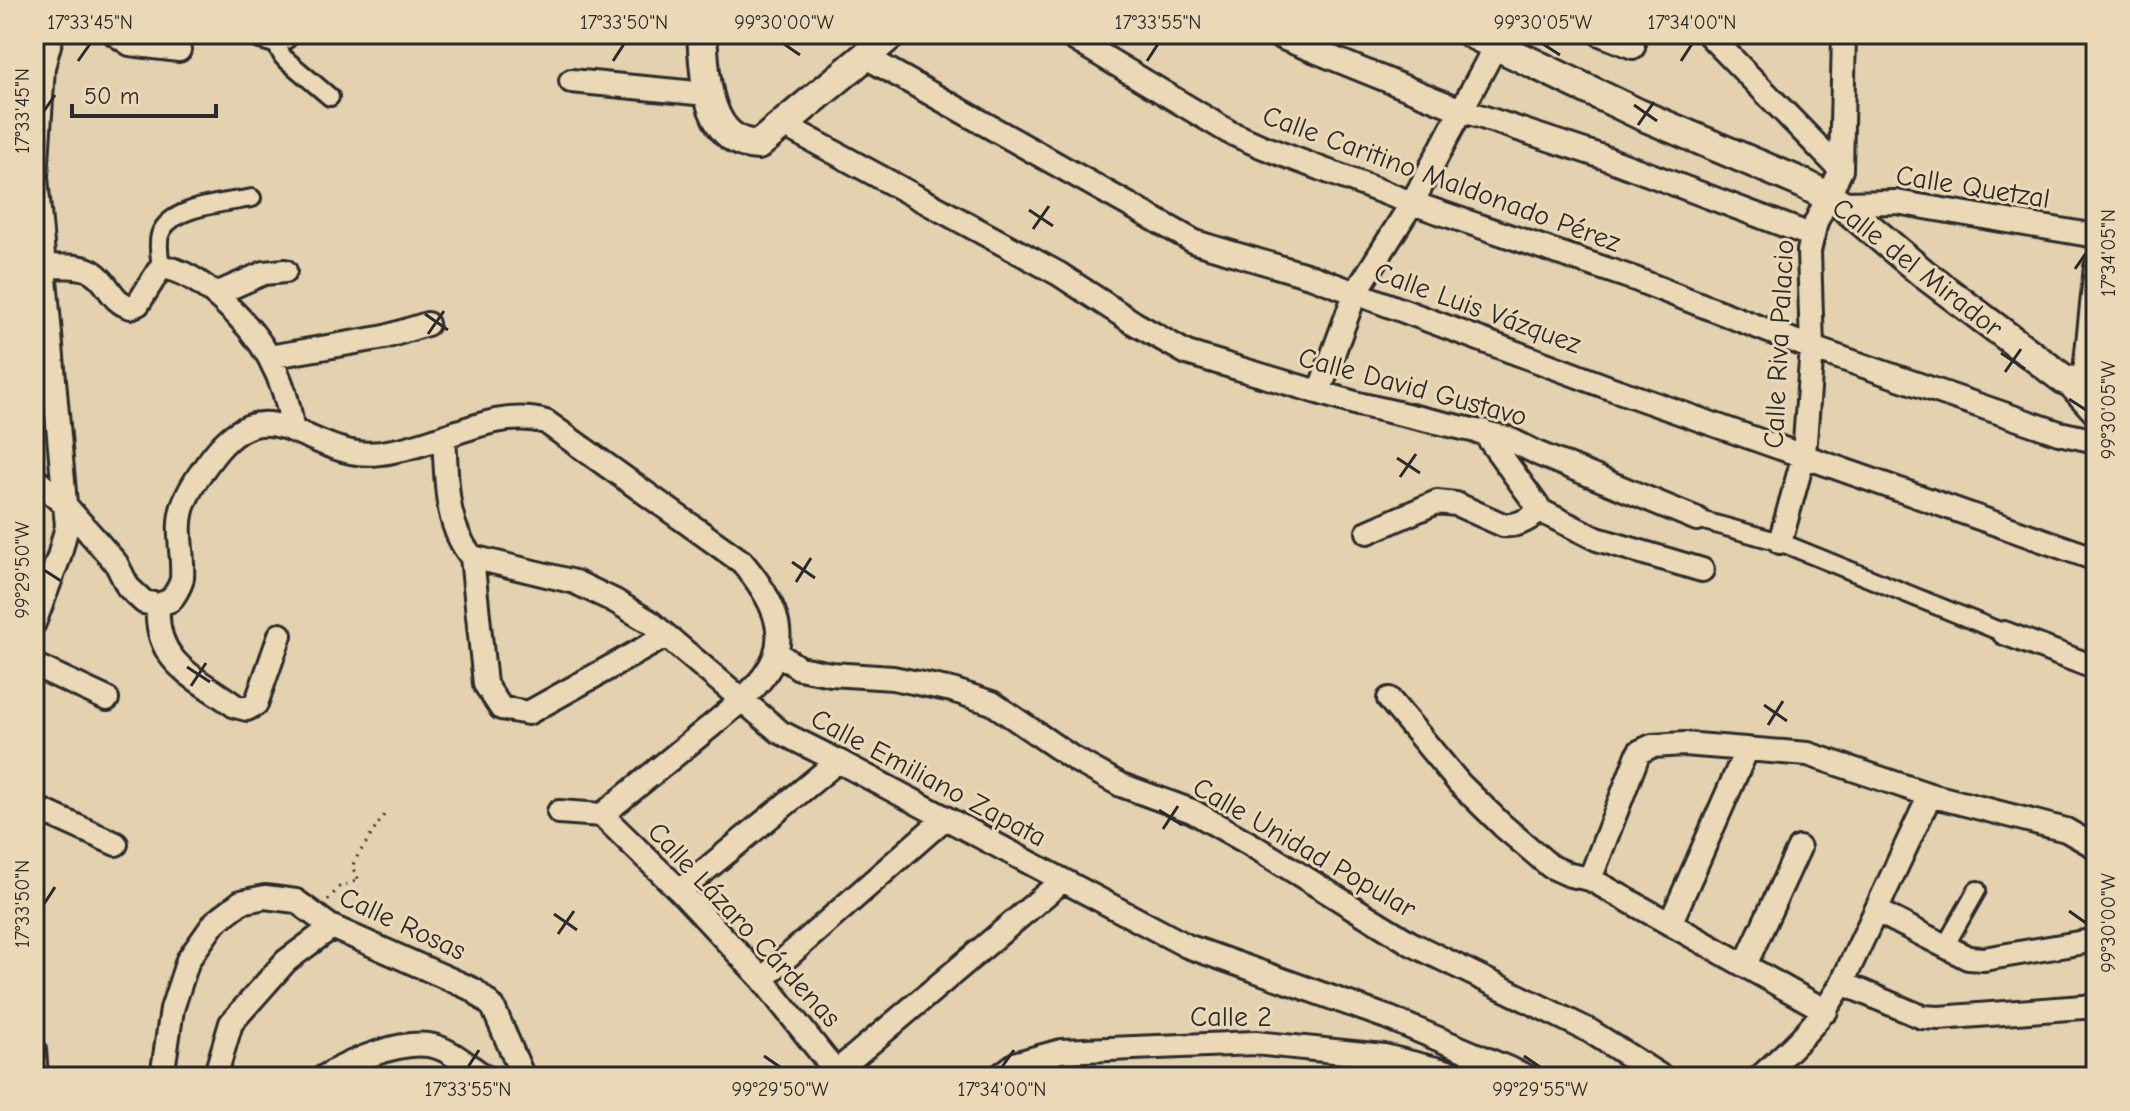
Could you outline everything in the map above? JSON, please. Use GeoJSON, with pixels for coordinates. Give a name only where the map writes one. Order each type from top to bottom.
{"type":"FeatureCollection","features":[{"type":"Feature","properties":{"kind":"street"},"geometry":{"type":"LineString","coordinates":[[34,623],[59,557],[67,526],[36,177],[43,67],[52,34]]}},
{"type":"Feature","properties":{"kind":"street"},"geometry":{"type":"LineString","coordinates":[[115,34],[130,44],[179,50]]}},
{"type":"Feature","properties":{"kind":"street"},"geometry":{"type":"LineString","coordinates":[[702,34],[707,94],[727,135],[742,144],[758,145],[892,34]]}},
{"type":"Feature","properties":{"kind":"street","name":"Calle Caritino Maldonado Pérez"},"geometry":{"type":"LineString","coordinates":[[1066,34],[1229,132],[1263,147],[1412,203],[1635,279],[1812,348],[2059,433],[2096,441]]}},
{"type":"Feature","properties":{"kind":"street"},"geometry":{"type":"LineString","coordinates":[[1273,34],[1461,110],[1603,157],[1813,236]]}},
{"type":"Feature","properties":{"kind":"street"},"geometry":{"type":"LineString","coordinates":[[1600,34],[1633,47]]}},
{"type":"Feature","properties":{"kind":"street"},"geometry":{"type":"LineString","coordinates":[[1708,34],[1841,170]]}},
{"type":"Feature","properties":{"kind":"street"},"geometry":{"type":"LineString","coordinates":[[1834,200],[1841,170],[1844,34]]}},
{"type":"Feature","properties":{"kind":"street"},"geometry":{"type":"LineString","coordinates":[[272,35],[283,57],[330,97]]}},
{"type":"Feature","properties":{"kind":"street"},"geometry":{"type":"LineString","coordinates":[[1319,392],[1355,294],[1412,203],[1461,110],[1484,40]]}},
{"type":"Feature","properties":{"kind":"street","name":"Calle del Mirador"},"geometry":{"type":"LineString","coordinates":[[1484,40],[1639,114],[1802,183],[1834,200],[1924,274],[2082,381]]}},
{"type":"Feature","properties":{"kind":"street","name":"Calle Luis Vázquez"},"geometry":{"type":"LineString","coordinates":[[864,56],[1195,242],[1313,277],[1610,388],[2096,559]]}},
{"type":"Feature","properties":{"kind":"street"},"geometry":{"type":"LineString","coordinates":[[571,81],[707,94]]}},
{"type":"Feature","properties":{"kind":"street","name":"Calle David Gustavo"},"geometry":{"type":"LineString","coordinates":[[784,125],[1059,274],[1187,353],[1358,404],[1507,438],[1697,519],[1780,542],[2096,668]]}},
{"type":"Feature","properties":{"kind":"street"},"geometry":{"type":"LineString","coordinates":[[44,266],[87,269],[101,279],[115,300],[131,307],[138,304],[161,267],[160,234],[166,224],[188,210],[252,198]]}},
{"type":"Feature","properties":{"kind":"street","name":"Calle Quetzal"},"geometry":{"type":"LineString","coordinates":[[1834,200],[1896,202],[2096,236]]}},
{"type":"Feature","properties":{"kind":"street","name":"Calle Riva Palacio"},"geometry":{"type":"LineString","coordinates":[[1780,542],[1804,455],[1812,348],[1809,251],[1813,236],[1834,200]]}},
{"type":"Feature","properties":{"kind":"street"},"geometry":{"type":"LineString","coordinates":[[161,267],[211,289],[269,357],[289,404],[292,428]]}},
{"type":"Feature","properties":{"kind":"street"},"geometry":{"type":"LineString","coordinates":[[2096,267],[2082,381],[2096,414]]}},
{"type":"Feature","properties":{"kind":"street"},"geometry":{"type":"LineString","coordinates":[[216,294],[264,273],[285,271]]}},
{"type":"Feature","properties":{"kind":"street"},"geometry":{"type":"LineString","coordinates":[[269,357],[385,337],[427,324]]}},
{"type":"Feature","properties":{"kind":"street"},"geometry":{"type":"LineString","coordinates":[[34,478],[66,506],[116,563],[128,587],[144,602],[158,605],[171,600],[182,581],[179,516],[192,484],[229,438],[244,428],[257,423],[292,428],[348,452],[371,454],[396,451],[509,418],[533,418],[546,422],[742,562],[773,604],[779,634],[777,653],[756,689],[743,701],[602,815],[559,812]]}},
{"type":"Feature","properties":{"kind":"street"},"geometry":{"type":"LineString","coordinates":[[1483,431],[1541,511],[1597,539],[1702,570]]}},
{"type":"Feature","properties":{"kind":"street"},"geometry":{"type":"LineString","coordinates":[[444,437],[447,489],[455,533],[472,557],[485,684],[501,708],[528,713],[666,636]]}},
{"type":"Feature","properties":{"kind":"street"},"geometry":{"type":"LineString","coordinates":[[1368,532],[1437,502],[1456,504],[1511,526],[1541,511]]}},
{"type":"Feature","properties":{"kind":"street","name":"Calle Emiliano Zapata"},"geometry":{"type":"LineString","coordinates":[[472,557],[575,582],[615,601],[650,622],[780,732],[1187,946],[1389,1018],[1528,1077]]}},
{"type":"Feature","properties":{"kind":"street"},"geometry":{"type":"LineString","coordinates":[[158,605],[157,628],[164,648],[175,663],[235,706],[247,709],[256,704],[280,635]]}},
{"type":"Feature","properties":{"kind":"street","name":"Calle Unidad Popular"},"geometry":{"type":"LineString","coordinates":[[777,653],[799,668],[831,674],[893,678],[952,690],[992,703],[1097,772],[1121,785],[1192,811],[1412,944],[1590,1031],[1662,1077]]}},
{"type":"Feature","properties":{"kind":"street"},"geometry":{"type":"LineString","coordinates":[[34,665],[107,699]]}},
{"type":"Feature","properties":{"kind":"street"},"geometry":{"type":"LineString","coordinates":[[1389,699],[1459,783],[1550,866],[1590,879],[1826,1011]]}},
{"type":"Feature","properties":{"kind":"street"},"geometry":{"type":"LineString","coordinates":[[1590,879],[1639,752],[1652,746],[1684,744],[1808,754],[1930,795],[2066,830],[2096,847]]}},
{"type":"Feature","properties":{"kind":"street"},"geometry":{"type":"LineString","coordinates":[[1670,924],[1747,749]]}},
{"type":"Feature","properties":{"kind":"street"},"geometry":{"type":"LineString","coordinates":[[680,891],[838,761]]}},
{"type":"Feature","properties":{"kind":"street"},"geometry":{"type":"LineString","coordinates":[[1760,1077],[1826,1011],[1877,911],[1930,795]]}},
{"type":"Feature","properties":{"kind":"street"},"geometry":{"type":"LineString","coordinates":[[34,807],[116,844]]}},
{"type":"Feature","properties":{"kind":"street","name":"Calle Lázaro Cárdenas"},"geometry":{"type":"LineString","coordinates":[[602,815],[680,891],[762,979],[839,1074]]}},
{"type":"Feature","properties":{"kind":"street"},"geometry":{"type":"LineString","coordinates":[[762,979],[945,818]]}},
{"type":"Feature","properties":{"kind":"street"},"geometry":{"type":"LineString","coordinates":[[1745,965],[1799,848]]}},
{"type":"Feature","properties":{"kind":"street"},"geometry":{"type":"LineString","coordinates":[[839,1074],[1062,881]]}},
{"type":"Feature","properties":{"kind":"street"},"geometry":{"type":"LineString","coordinates":[[1944,948],[1977,890]]}},
{"type":"Feature","properties":{"kind":"street","name":"Calle Rosas"},"geometry":{"type":"LineString","coordinates":[[162,1077],[172,1009],[188,960],[215,922],[241,902],[265,897],[296,901],[325,922],[474,990],[493,1007],[523,1077]]}},
{"type":"Feature","properties":{"kind":"street"},"geometry":{"type":"LineString","coordinates":[[1877,911],[1968,958],[1984,959],[2096,940]]}},
{"type":"Feature","properties":{"kind":"street"},"geometry":{"type":"LineString","coordinates":[[215,1077],[231,1023],[325,922]]}},
{"type":"Feature","properties":{"kind":"street"},"geometry":{"type":"LineString","coordinates":[[1842,983],[1922,1017],[2096,1006]]}},
{"type":"Feature","properties":{"kind":"street","name":"Calle 2"},"geometry":{"type":"LineString","coordinates":[[998,1077],[1017,1063],[1061,1051],[1255,1043],[1384,1056],[1468,1077]]}},
{"type":"Feature","properties":{"kind":"street"},"geometry":{"type":"LineString","coordinates":[[324,1077],[392,1048],[425,1045],[440,1048],[485,1077]]}},
{"type":"Feature","properties":{"kind":"street"},"geometry":{"type":"LineString","coordinates":[[34,1049],[36,1077]]}},
{"type":"Feature","properties":{"kind":"path"},"geometry":{"type":"LineString","coordinates":[[325,922],[340,886],[359,880],[352,867],[384,815]]}}]}
